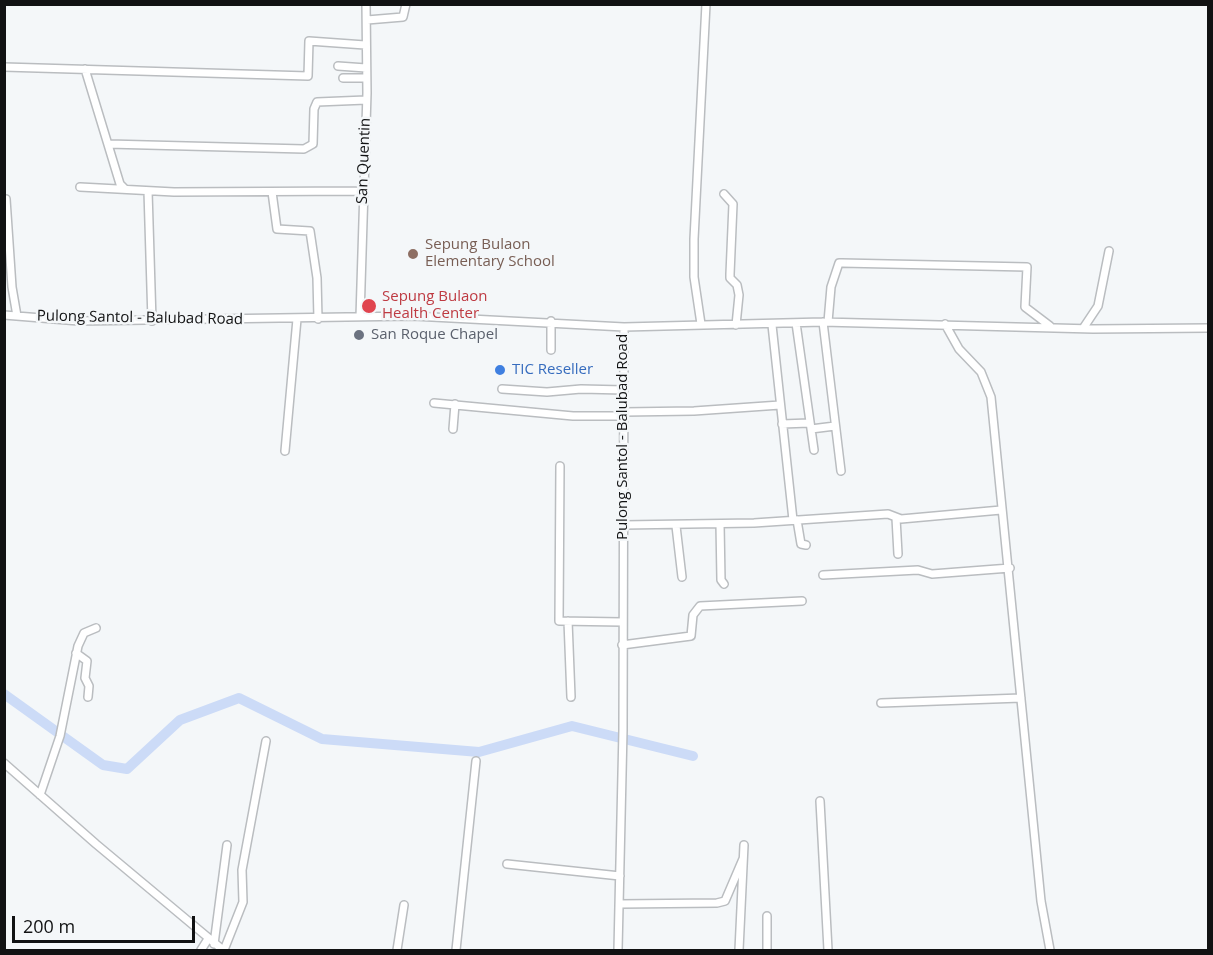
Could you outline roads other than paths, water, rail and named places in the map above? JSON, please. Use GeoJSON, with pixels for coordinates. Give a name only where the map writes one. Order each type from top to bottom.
{"type":"FeatureCollection","features":[{"type":"Feature","properties":{"kind":"street","name":"San Quentin"},"geometry":{"type":"LineString","coordinates":[[360,317],[366,100],[366,4]]}},
{"type":"Feature","properties":{"kind":"street"},"geometry":{"type":"LineString","coordinates":[[367,20],[403,17],[406,4]]}},
{"type":"Feature","properties":{"kind":"street"},"geometry":{"type":"LineString","coordinates":[[701,324],[694,277],[694,239],[706,4]]}},
{"type":"Feature","properties":{"kind":"street"},"geometry":{"type":"LineString","coordinates":[[4,67],[308,76],[309,41],[365,45]]}},
{"type":"Feature","properties":{"kind":"street"},"geometry":{"type":"LineString","coordinates":[[338,66],[366,68]]}},
{"type":"Feature","properties":{"kind":"street"},"geometry":{"type":"LineString","coordinates":[[85,69],[120,184],[125,189]]}},
{"type":"Feature","properties":{"kind":"street"},"geometry":{"type":"LineString","coordinates":[[342,78],[366,78]]}},
{"type":"Feature","properties":{"kind":"street"},"geometry":{"type":"LineString","coordinates":[[108,144],[309,148],[313,144],[314,109],[318,102],[366,100]]}},
{"type":"Feature","properties":{"kind":"street"},"geometry":{"type":"LineString","coordinates":[[80,187],[148,191],[363,191]]}},
{"type":"Feature","properties":{"kind":"street"},"geometry":{"type":"LineString","coordinates":[[148,191],[152,321]]}},
{"type":"Feature","properties":{"kind":"street"},"geometry":{"type":"LineString","coordinates":[[272,192],[277,229],[310,231],[317,278],[318,319]]}},
{"type":"Feature","properties":{"kind":"street"},"geometry":{"type":"LineString","coordinates":[[724,194],[733,204],[729,274],[737,285],[739,295],[736,325]]}},
{"type":"Feature","properties":{"kind":"street"},"geometry":{"type":"LineString","coordinates":[[6,199],[9,257],[17,316]]}},
{"type":"Feature","properties":{"kind":"street"},"geometry":{"type":"LineString","coordinates":[[1084,327],[1098,306],[1109,251]]}},
{"type":"Feature","properties":{"kind":"street"},"geometry":{"type":"LineString","coordinates":[[841,471],[826,322],[831,287],[839,264],[1027,267],[1025,307],[1050,326]]}},
{"type":"Feature","properties":{"kind":"street","name":"Pulong Santol - Balubad Road"},"geometry":{"type":"LineString","coordinates":[[4,315],[79,321],[414,316],[551,321],[624,327],[623,730],[618,951]]}},
{"type":"Feature","properties":{"kind":"street"},"geometry":{"type":"LineString","coordinates":[[285,451],[297,319]]}},
{"type":"Feature","properties":{"kind":"street"},"geometry":{"type":"LineString","coordinates":[[551,321],[551,350]]}},
{"type":"Feature","properties":{"kind":"street"},"geometry":{"type":"LineString","coordinates":[[624,327],[826,322],[1209,328]]}},
{"type":"Feature","properties":{"kind":"street"},"geometry":{"type":"LineString","coordinates":[[796,323],[814,450]]}},
{"type":"Feature","properties":{"kind":"street"},"geometry":{"type":"LineString","coordinates":[[945,324],[959,349],[981,372],[988,384],[1001,510],[1010,568],[1041,901],[1050,951]]}},
{"type":"Feature","properties":{"kind":"street"},"geometry":{"type":"LineString","coordinates":[[772,325],[795,520],[801,544],[806,545]]}},
{"type":"Feature","properties":{"kind":"street"},"geometry":{"type":"LineString","coordinates":[[502,388],[547,393],[581,389],[624,390]]}},
{"type":"Feature","properties":{"kind":"street"},"geometry":{"type":"LineString","coordinates":[[434,403],[573,416],[780,405]]}},
{"type":"Feature","properties":{"kind":"street"},"geometry":{"type":"LineString","coordinates":[[453,429],[455,404]]}},
{"type":"Feature","properties":{"kind":"street"},"geometry":{"type":"LineString","coordinates":[[782,424],[835,426]]}},
{"type":"Feature","properties":{"kind":"street"},"geometry":{"type":"LineString","coordinates":[[560,466],[559,621],[622,622]]}},
{"type":"Feature","properties":{"kind":"street"},"geometry":{"type":"LineString","coordinates":[[622,525],[720,525],[888,514],[896,519],[1001,510]]}},
{"type":"Feature","properties":{"kind":"street"},"geometry":{"type":"LineString","coordinates":[[896,519],[898,554]]}},
{"type":"Feature","properties":{"kind":"street"},"geometry":{"type":"LineString","coordinates":[[720,525],[721,579],[724,584]]}},
{"type":"Feature","properties":{"kind":"street"},"geometry":{"type":"LineString","coordinates":[[675,526],[682,577]]}},
{"type":"Feature","properties":{"kind":"street"},"geometry":{"type":"LineString","coordinates":[[823,574],[918,570],[932,574],[1010,568]]}},
{"type":"Feature","properties":{"kind":"street"},"geometry":{"type":"LineString","coordinates":[[622,645],[691,636],[693,615],[700,606],[802,601]]}},
{"type":"Feature","properties":{"kind":"street"},"geometry":{"type":"LineString","coordinates":[[568,621],[571,697]]}},
{"type":"Feature","properties":{"kind":"street"},"geometry":{"type":"LineString","coordinates":[[40,795],[60,734],[76,652],[84,633],[96,628]]}},
{"type":"Feature","properties":{"kind":"street"},"geometry":{"type":"LineString","coordinates":[[76,652],[87,661],[85,678],[89,686],[88,697]]}},
{"type":"Feature","properties":{"kind":"street"},"geometry":{"type":"LineString","coordinates":[[881,703],[1021,698]]}},
{"type":"Feature","properties":{"kind":"street"},"geometry":{"type":"LineString","coordinates":[[4,763],[223,951],[243,902],[242,870],[266,741]]}},
{"type":"Feature","properties":{"kind":"street"},"geometry":{"type":"LineString","coordinates":[[456,951],[476,762]]}},
{"type":"Feature","properties":{"kind":"street"},"geometry":{"type":"LineString","coordinates":[[820,801],[828,951]]}},
{"type":"Feature","properties":{"kind":"street"},"geometry":{"type":"LineString","coordinates":[[201,951],[211,942],[227,845]]}},
{"type":"Feature","properties":{"kind":"street"},"geometry":{"type":"LineString","coordinates":[[739,951],[744,845]]}},
{"type":"Feature","properties":{"kind":"street"},"geometry":{"type":"LineString","coordinates":[[620,904],[725,901],[743,859]]}},
{"type":"Feature","properties":{"kind":"street"},"geometry":{"type":"LineString","coordinates":[[507,864],[620,876]]}},
{"type":"Feature","properties":{"kind":"street"},"geometry":{"type":"LineString","coordinates":[[397,951],[404,905]]}},
{"type":"Feature","properties":{"kind":"street"},"geometry":{"type":"LineString","coordinates":[[767,916],[767,951]]}},
{"type":"Feature","properties":{"kind":"waterway"},"geometry":{"type":"LineString","coordinates":[[4,694],[103,765],[127,769],[180,720],[239,698],[322,739],[479,752],[572,726],[693,756]]}},
{"type":"Feature","properties":{"kind":"place","name":"Sepung Bulaon Elementary School"},"geometry":{"type":"Point","coordinates":[413,254]}},
{"type":"Feature","properties":{"kind":"place","name":"Sepung Bulaon Health Center"},"geometry":{"type":"Point","coordinates":[369,306]}},
{"type":"Feature","properties":{"kind":"place","name":"San Roque Chapel"},"geometry":{"type":"Point","coordinates":[359,335]}},
{"type":"Feature","properties":{"kind":"place","name":"TIC Reseller"},"geometry":{"type":"Point","coordinates":[500,370]}}]}
